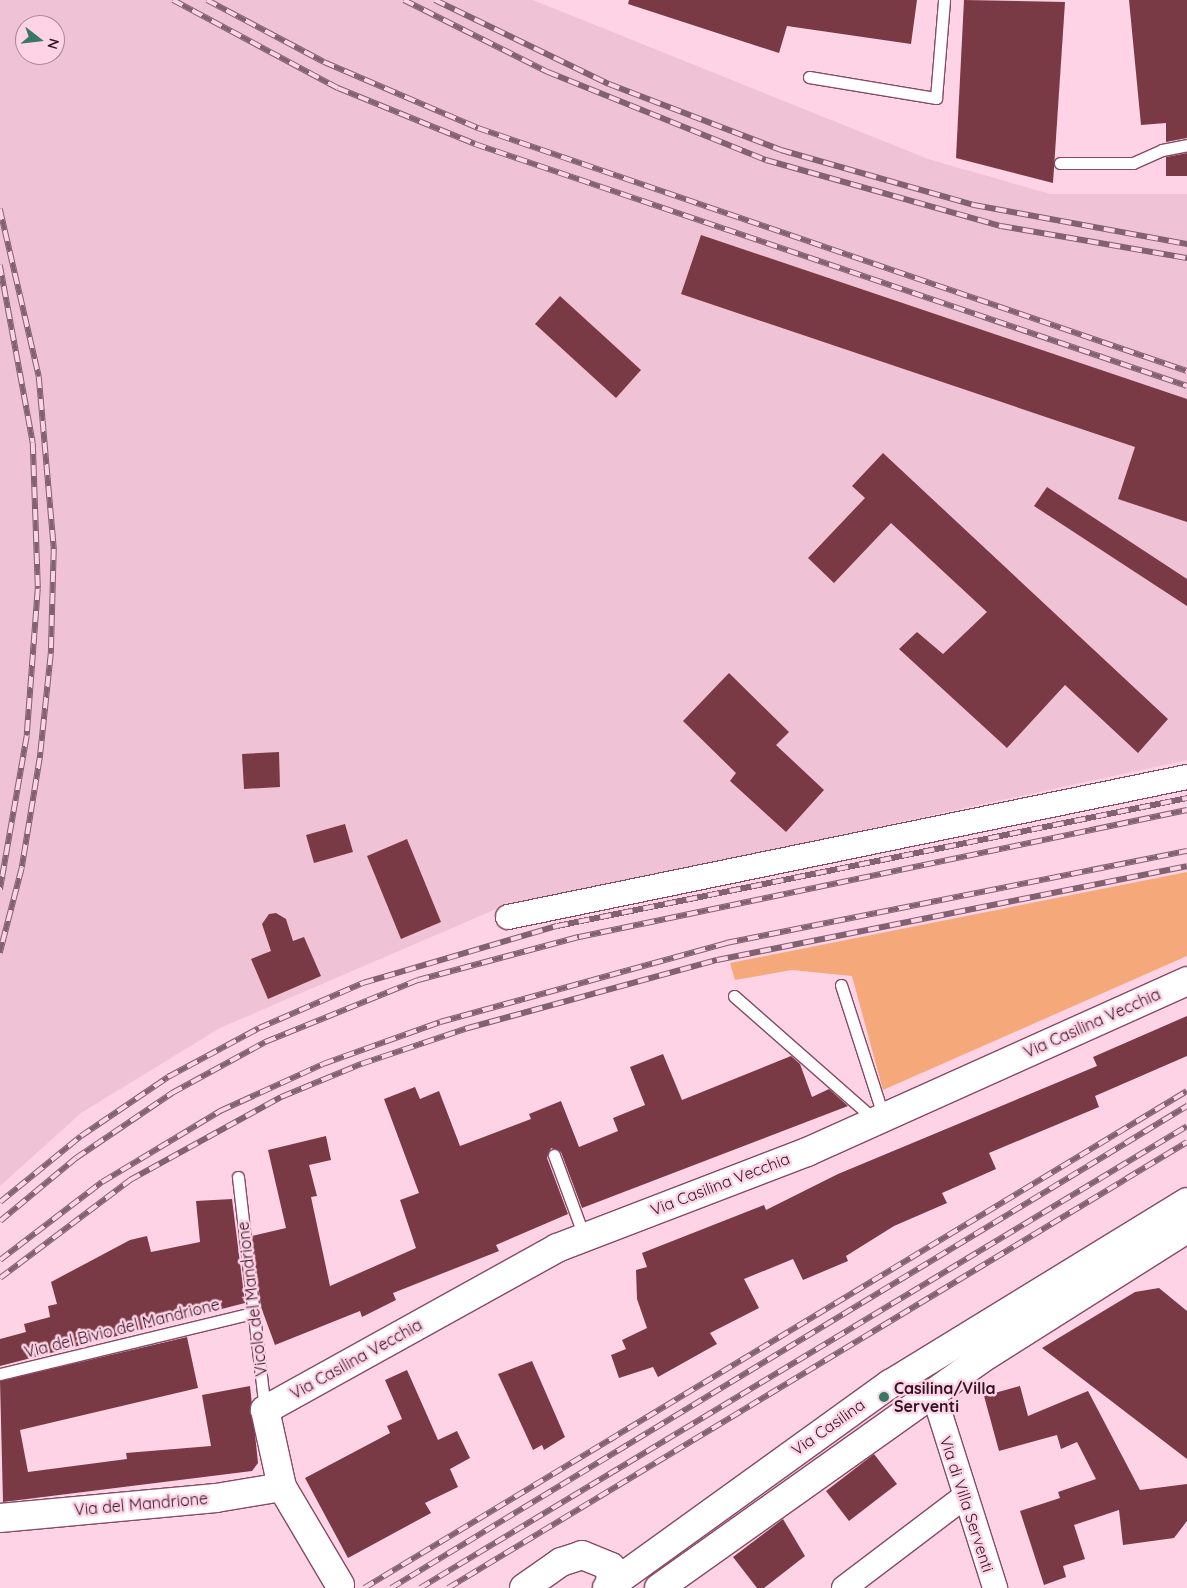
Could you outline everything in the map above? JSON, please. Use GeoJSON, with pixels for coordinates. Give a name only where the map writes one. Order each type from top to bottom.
{"type":"FeatureCollection","features":[{"type":"Feature","properties":{"kind":"street"},"geometry":{"type":"LineString","coordinates":[[508,917],[1187,776]]}},
{"type":"Feature","properties":{"kind":"street","name":"Via Casilina Vecchia"},"geometry":{"type":"LineString","coordinates":[[266,1416],[584,1236],[880,1119],[1187,980]]}},
{"type":"Feature","properties":{"kind":"street","name":"Via Casilina"},"geometry":{"type":"LineString","coordinates":[[609,1587],[890,1384],[1187,1202]]}},
{"type":"Feature","properties":{"kind":"street","name":"Via Casilina"},"geometry":{"type":"LineString","coordinates":[[659,1588],[932,1392],[1187,1229]]}},
{"type":"Feature","properties":{"kind":"street","name":"Via di Villa Serventi"},"geometry":{"type":"LineString","coordinates":[[932,1392],[964,1497],[995,1588]]}},
{"type":"Feature","properties":{"kind":"street"},"geometry":{"type":"LineString","coordinates":[[266,1416],[282,1487],[340,1585]]}},
{"type":"Feature","properties":{"kind":"street","name":"Via del Mandrione"},"geometry":{"type":"LineString","coordinates":[[0,1518],[216,1498],[282,1487]]}},
{"type":"Feature","properties":{"kind":"street"},"geometry":{"type":"LineString","coordinates":[[844,1588],[964,1497]]}},
{"type":"Feature","properties":{"kind":"street"},"geometry":{"type":"LineString","coordinates":[[524,1588],[561,1562],[582,1555],[612,1568],[609,1587]]}},
{"type":"Feature","properties":{"kind":"lane"},"geometry":{"type":"LineString","coordinates":[[809,77],[936,98],[944,0]]}},
{"type":"Feature","properties":{"kind":"lane"},"geometry":{"type":"LineString","coordinates":[[1060,163],[1133,163],[1162,150],[1187,145]]}},
{"type":"Feature","properties":{"kind":"lane"},"geometry":{"type":"LineString","coordinates":[[841,985],[880,1119]]}},
{"type":"Feature","properties":{"kind":"lane"},"geometry":{"type":"LineString","coordinates":[[734,996],[880,1119]]}},
{"type":"Feature","properties":{"kind":"lane"},"geometry":{"type":"LineString","coordinates":[[554,1155],[584,1236]]}},
{"type":"Feature","properties":{"kind":"lane","name":"Vicolo del Mandrione"},"geometry":{"type":"LineString","coordinates":[[238,1177],[252,1314],[266,1416]]}},
{"type":"Feature","properties":{"kind":"lane","name":"Via del Bivio del Mandrione"},"geometry":{"type":"LineString","coordinates":[[0,1374],[252,1314]]}},
{"type":"Feature","properties":{"kind":"shaded area"},"geometry":{"type":"Polygon","coordinates":[[[0,0],[533,0],[928,159],[1050,194],[1187,194],[1187,760],[494,910],[220,1028],[81,1113],[0,1186],[0,0]]]}},
{"type":"Feature","properties":{"kind":"shaded area"},"geometry":{"type":"Polygon","coordinates":[[[1187,872],[1187,956],[883,1090],[852,976],[792,970],[735,980],[730,963],[1187,872]]]}},
{"type":"Feature","properties":{"kind":"building"},"geometry":{"type":"Polygon","coordinates":[[[629,0],[917,0],[911,44],[787,26],[779,53],[628,4],[629,0]]]}},
{"type":"Feature","properties":{"kind":"building"},"geometry":{"type":"Polygon","coordinates":[[[964,0],[1065,2],[1053,183],[956,158],[964,0]]]}},
{"type":"Feature","properties":{"kind":"building"},"geometry":{"type":"Polygon","coordinates":[[[1129,0],[1187,0],[1187,138],[1166,142],[1166,123],[1141,125],[1129,0]]]}},
{"type":"Feature","properties":{"kind":"building"},"geometry":{"type":"Polygon","coordinates":[[[1187,153],[1187,176],[1166,176],[1166,157],[1187,153]]]}},
{"type":"Feature","properties":{"kind":"building"},"geometry":{"type":"Polygon","coordinates":[[[701,235],[1187,399],[1187,522],[1118,499],[1135,447],[681,294],[701,235]]]}},
{"type":"Feature","properties":{"kind":"building"},"geometry":{"type":"Polygon","coordinates":[[[560,296],[641,370],[616,398],[535,324],[560,296]]]}},
{"type":"Feature","properties":{"kind":"building"},"geometry":{"type":"Polygon","coordinates":[[[883,453],[1168,719],[1138,753],[1065,685],[1007,748],[899,649],[917,632],[943,654],[987,612],[891,523],[834,583],[808,558],[865,498],[852,486],[883,453]]]}},
{"type":"Feature","properties":{"kind":"building"},"geometry":{"type":"Polygon","coordinates":[[[1047,487],[1187,579],[1187,606],[1034,506],[1047,487]]]}},
{"type":"Feature","properties":{"kind":"building"},"geometry":{"type":"Polygon","coordinates":[[[729,673],[789,732],[776,745],[824,790],[786,832],[730,781],[736,773],[683,721],[729,673]]]}},
{"type":"Feature","properties":{"kind":"building"},"geometry":{"type":"Polygon","coordinates":[[[279,752],[280,787],[244,789],[242,754],[279,752]]]}},
{"type":"Feature","properties":{"kind":"building"},"geometry":{"type":"Polygon","coordinates":[[[345,824],[353,852],[314,863],[306,835],[345,824]]]}},
{"type":"Feature","properties":{"kind":"building"},"geometry":{"type":"Polygon","coordinates":[[[407,839],[441,922],[401,939],[367,856],[407,839]]]}},
{"type":"Feature","properties":{"kind":"building"},"geometry":{"type":"Polygon","coordinates":[[[276,913],[286,919],[293,941],[304,937],[321,976],[268,999],[251,959],[271,951],[262,924],[269,914],[276,913]]]}},
{"type":"Feature","properties":{"kind":"building"},"geometry":{"type":"Polygon","coordinates":[[[1187,1016],[1187,1056],[1095,1096],[1099,1107],[989,1153],[996,1169],[942,1193],[947,1203],[894,1226],[846,1256],[848,1261],[803,1280],[793,1259],[744,1279],[759,1308],[710,1333],[717,1344],[658,1377],[653,1367],[619,1378],[611,1355],[626,1349],[622,1340],[647,1328],[637,1299],[636,1270],[647,1267],[642,1253],[764,1205],[766,1210],[838,1174],[1097,1066],[1093,1057],[1187,1016]]]}},
{"type":"Feature","properties":{"kind":"building"},"geometry":{"type":"Polygon","coordinates":[[[663,1054],[682,1100],[791,1056],[800,1064],[812,1097],[829,1089],[848,1106],[582,1208],[561,1152],[551,1148],[547,1158],[568,1214],[496,1245],[499,1251],[393,1293],[396,1300],[362,1317],[360,1311],[275,1345],[261,1307],[252,1236],[286,1228],[268,1150],[326,1136],[331,1160],[309,1165],[317,1196],[311,1197],[330,1286],[416,1248],[400,1200],[419,1193],[384,1099],[415,1087],[420,1099],[439,1091],[460,1146],[531,1119],[529,1114],[561,1101],[579,1147],[618,1131],[613,1118],[645,1105],[630,1067],[663,1054]]]}},
{"type":"Feature","properties":{"kind":"building"},"geometry":{"type":"Polygon","coordinates":[[[232,1199],[245,1303],[0,1366],[0,1339],[26,1332],[24,1324],[50,1317],[48,1306],[57,1304],[51,1282],[130,1240],[147,1236],[151,1252],[200,1242],[196,1201],[232,1199]]]}},
{"type":"Feature","properties":{"kind":"building"},"geometry":{"type":"Polygon","coordinates":[[[1159,1288],[1187,1311],[1187,1459],[1042,1348],[1135,1292],[1159,1288]]]}},
{"type":"Feature","properties":{"kind":"building"},"geometry":{"type":"Polygon","coordinates":[[[187,1337],[198,1388],[20,1430],[28,1472],[127,1459],[126,1453],[211,1446],[202,1395],[250,1386],[258,1463],[252,1471],[3,1502],[0,1381],[187,1337]]]}},
{"type":"Feature","properties":{"kind":"building"},"geometry":{"type":"Polygon","coordinates":[[[532,1361],[565,1437],[544,1450],[542,1445],[533,1450],[498,1374],[532,1361]]]}},
{"type":"Feature","properties":{"kind":"building"},"geometry":{"type":"Polygon","coordinates":[[[407,1370],[438,1440],[457,1431],[470,1458],[450,1469],[458,1487],[425,1503],[431,1513],[348,1558],[305,1478],[390,1433],[387,1426],[402,1419],[385,1380],[407,1370]]]}},
{"type":"Feature","properties":{"kind":"building"},"geometry":{"type":"Polygon","coordinates":[[[1020,1386],[1028,1416],[1088,1391],[1140,1490],[1187,1484],[1187,1521],[1174,1538],[1123,1545],[1119,1510],[1074,1525],[1085,1559],[1063,1566],[1066,1577],[1044,1585],[1020,1511],[1060,1498],[1058,1492],[1096,1479],[1077,1442],[1061,1449],[1057,1435],[999,1451],[984,1396],[1020,1386]]]}},
{"type":"Feature","properties":{"kind":"building"},"geometry":{"type":"Polygon","coordinates":[[[874,1454],[897,1484],[849,1521],[826,1491],[874,1454]]]}},
{"type":"Feature","properties":{"kind":"building"},"geometry":{"type":"Polygon","coordinates":[[[783,1519],[805,1556],[764,1588],[757,1588],[733,1557],[783,1519]]]}},
{"type":"Feature","properties":{"kind":"railway"},"geometry":{"type":"LineString","coordinates":[[173,0],[338,88],[475,144],[1187,386]]}},
{"type":"Feature","properties":{"kind":"railway"},"geometry":{"type":"LineString","coordinates":[[207,0],[324,62],[478,128],[1187,371]]}},
{"type":"Feature","properties":{"kind":"railway"},"geometry":{"type":"LineString","coordinates":[[404,0],[548,72],[766,160],[1001,226],[1187,258]]}},
{"type":"Feature","properties":{"kind":"railway"},"geometry":{"type":"LineString","coordinates":[[435,0],[609,84],[781,150],[974,205],[1187,244]]}},
{"type":"Feature","properties":{"kind":"railway"},"geometry":{"type":"LineString","coordinates":[[0,209],[39,377],[54,549],[51,654],[40,758],[22,868],[0,953]]}},
{"type":"Feature","properties":{"kind":"railway"},"geometry":{"type":"LineString","coordinates":[[0,265],[33,443],[38,589],[27,736],[0,890]]}},
{"type":"Feature","properties":{"kind":"railway"},"geometry":{"type":"LineString","coordinates":[[0,1202],[81,1136],[168,1077],[259,1028],[363,983],[557,926],[1187,798]]}},
{"type":"Feature","properties":{"kind":"railway"},"geometry":{"type":"LineString","coordinates":[[0,1221],[76,1158],[172,1093],[265,1042],[418,980],[579,937],[1187,810]]}},
{"type":"Feature","properties":{"kind":"railway"},"geometry":{"type":"LineString","coordinates":[[0,1260],[102,1182],[220,1111],[323,1064],[440,1022],[726,943],[1187,851]]}},
{"type":"Feature","properties":{"kind":"railway"},"geometry":{"type":"LineString","coordinates":[[0,1278],[130,1180],[281,1097],[361,1064],[468,1028],[717,960],[1187,866]]}},
{"type":"Feature","properties":{"kind":"railway"},"geometry":{"type":"LineString","coordinates":[[364,1588],[1187,1091]]}},
{"type":"Feature","properties":{"kind":"railway"},"geometry":{"type":"LineString","coordinates":[[391,1588],[1187,1106]]}},
{"type":"Feature","properties":{"kind":"railway"},"geometry":{"type":"LineString","coordinates":[[420,1588],[1187,1126]]}},
{"type":"Feature","properties":{"kind":"railway"},"geometry":{"type":"LineString","coordinates":[[448,1588],[1187,1142]]}},
{"type":"Feature","properties":{"kind":"place","name":"Casilina/Villa Serventi"},"geometry":{"type":"Point","coordinates":[884,1397]}}]}
